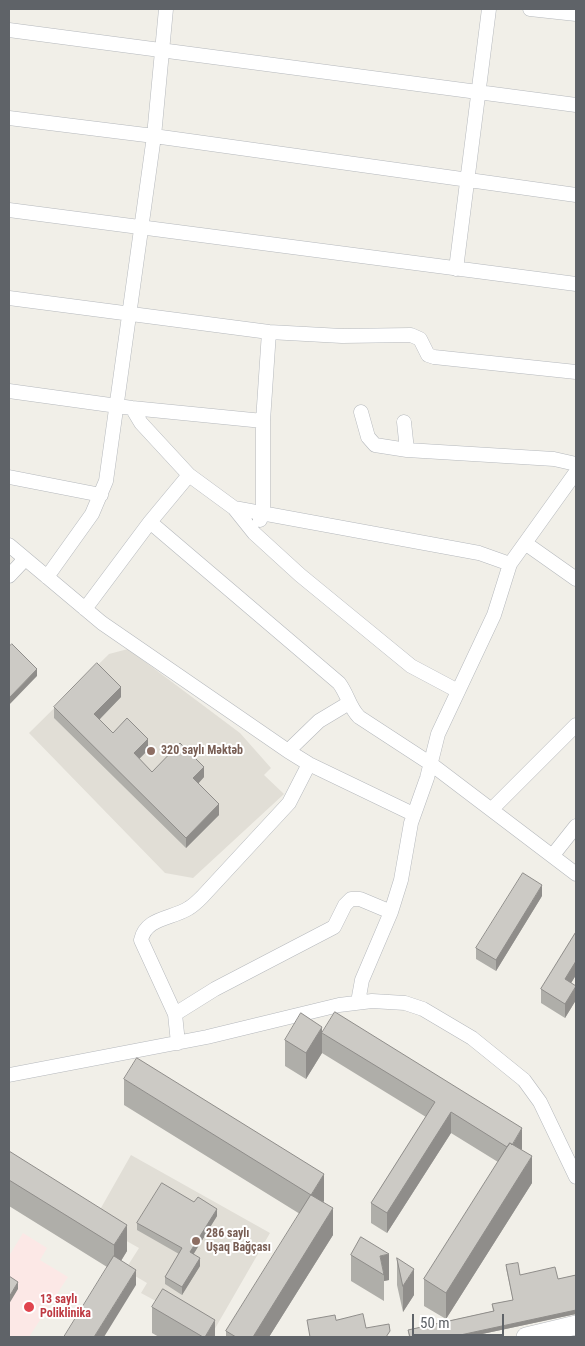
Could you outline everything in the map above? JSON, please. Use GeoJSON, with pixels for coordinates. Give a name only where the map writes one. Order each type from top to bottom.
{"type":"FeatureCollection","features":[{"type":"Feature","properties":{"kind":"street"},"geometry":{"type":"LineString","coordinates":[[47,577],[92,514],[106,481],[154,136],[160,49],[166,9]]}},
{"type":"Feature","properties":{"kind":"street"},"geometry":{"type":"LineString","coordinates":[[456,269],[480,94],[489,9]]}},
{"type":"Feature","properties":{"kind":"street"},"geometry":{"type":"LineString","coordinates":[[530,9],[576,14]]}},
{"type":"Feature","properties":{"kind":"street"},"geometry":{"type":"LineString","coordinates":[[9,30],[160,49],[480,94],[576,105]]}},
{"type":"Feature","properties":{"kind":"street"},"geometry":{"type":"LineString","coordinates":[[9,118],[154,136],[467,182],[576,195]]}},
{"type":"Feature","properties":{"kind":"street"},"geometry":{"type":"LineString","coordinates":[[9,210],[576,284]]}},
{"type":"Feature","properties":{"kind":"street"},"geometry":{"type":"LineString","coordinates":[[9,298],[269,332],[334,336],[411,334],[420,339],[428,355],[434,357],[576,372]]}},
{"type":"Feature","properties":{"kind":"street"},"geometry":{"type":"LineString","coordinates":[[254,533],[263,512],[263,420],[269,332]]}},
{"type":"Feature","properties":{"kind":"street"},"geometry":{"type":"LineString","coordinates":[[9,391],[116,404],[132,408],[263,420]]}},
{"type":"Feature","properties":{"kind":"street"},"geometry":{"type":"LineString","coordinates":[[132,408],[141,423],[189,475],[234,508],[254,533],[300,575],[410,666],[458,691]]}},
{"type":"Feature","properties":{"kind":"street"},"geometry":{"type":"LineString","coordinates":[[361,412],[368,437],[375,445],[407,450],[554,459],[576,464]]}},
{"type":"Feature","properties":{"kind":"street"},"geometry":{"type":"LineString","coordinates":[[404,422],[407,450]]}},
{"type":"Feature","properties":{"kind":"street"},"geometry":{"type":"LineString","coordinates":[[358,1002],[362,980],[391,912],[405,866],[414,814],[432,764],[438,734],[494,615],[510,564],[576,472]]}},
{"type":"Feature","properties":{"kind":"street"},"geometry":{"type":"LineString","coordinates":[[85,609],[150,522],[189,475]]}},
{"type":"Feature","properties":{"kind":"street"},"geometry":{"type":"LineString","coordinates":[[9,477],[101,495]]}},
{"type":"Feature","properties":{"kind":"street"},"geometry":{"type":"LineString","coordinates":[[234,508],[479,553],[510,564]]}},
{"type":"Feature","properties":{"kind":"street"},"geometry":{"type":"LineString","coordinates":[[150,522],[339,684],[346,692],[349,703],[359,717],[432,764],[576,874]]}},
{"type":"Feature","properties":{"kind":"street"},"geometry":{"type":"LineString","coordinates":[[525,543],[576,579]]}},
{"type":"Feature","properties":{"kind":"street"},"geometry":{"type":"LineString","coordinates":[[9,545],[85,609],[288,751],[309,764],[414,814]]}},
{"type":"Feature","properties":{"kind":"street"},"geometry":{"type":"LineString","coordinates":[[9,576],[25,559]]}},
{"type":"Feature","properties":{"kind":"street"},"geometry":{"type":"LineString","coordinates":[[288,751],[319,721],[349,703]]}},
{"type":"Feature","properties":{"kind":"street"},"geometry":{"type":"LineString","coordinates":[[492,809],[576,724]]}},
{"type":"Feature","properties":{"kind":"street"},"geometry":{"type":"LineString","coordinates":[[178,1043],[175,1014],[141,940],[143,930],[152,923],[189,908],[202,897],[289,803],[309,764]]}},
{"type":"Feature","properties":{"kind":"street"},"geometry":{"type":"LineString","coordinates":[[553,855],[576,826]]}},
{"type":"Feature","properties":{"kind":"street"},"geometry":{"type":"LineString","coordinates":[[175,1014],[215,989],[334,927],[345,905],[351,899],[360,899],[391,912]]}},
{"type":"Feature","properties":{"kind":"street"},"geometry":{"type":"LineString","coordinates":[[9,1075],[178,1043],[306,1012],[358,1002],[388,1001],[405,1003],[424,1009],[472,1038],[512,1068],[540,1102],[576,1177]]}},
{"type":"Feature","properties":{"kind":"street"},"geometry":{"type":"LineString","coordinates":[[526,1337],[576,1325]]}},
{"type":"Feature","properties":{"kind":"shaded area","name":"320 saylı Məktəb"},"geometry":{"type":"Polygon","coordinates":[[[128,649],[240,733],[271,768],[264,775],[284,794],[193,878],[165,873],[29,733],[109,654],[128,649]]]}},
{"type":"Feature","properties":{"kind":"shaded area","name":"286 saylı Uşaq Bağçası"},"geometry":{"type":"Polygon","coordinates":[[[131,1155],[270,1233],[213,1332],[141,1293],[147,1283],[125,1270],[139,1248],[93,1222],[131,1155]]]}},
{"type":"Feature","properties":{"kind":"shaded area","name":"13 saylı Poliklinika"},"geometry":{"type":"Polygon","coordinates":[[[23,1233],[47,1248],[40,1260],[68,1277],[29,1337],[9,1337],[9,1256],[23,1233]]]}},
{"type":"Feature","properties":{"kind":"building"},"geometry":{"type":"Polygon","coordinates":[[[12,644],[37,669],[9,698],[9,647],[12,644]]]}},
{"type":"Feature","properties":{"kind":"building"},"geometry":{"type":"Polygon","coordinates":[[[97,663],[121,687],[94,714],[113,733],[127,718],[148,739],[134,753],[152,772],[180,743],[204,767],[193,778],[219,804],[186,838],[54,707],[97,663]]]}},
{"type":"Feature","properties":{"kind":"building"},"geometry":{"type":"Polygon","coordinates":[[[523,873],[542,885],[496,960],[476,948],[523,873]]]}},
{"type":"Feature","properties":{"kind":"building"},"geometry":{"type":"Polygon","coordinates":[[[576,932],[576,961],[565,979],[576,986],[565,1004],[541,989],[576,932]]]}},
{"type":"Feature","properties":{"kind":"building"},"geometry":{"type":"Polygon","coordinates":[[[335,1012],[522,1128],[512,1145],[510,1143],[507,1147],[451,1112],[387,1213],[371,1203],[435,1102],[322,1033],[335,1012]]]}},
{"type":"Feature","properties":{"kind":"building"},"geometry":{"type":"Polygon","coordinates":[[[301,1013],[322,1027],[306,1053],[285,1040],[301,1013]]]}},
{"type":"Feature","properties":{"kind":"building"},"geometry":{"type":"Polygon","coordinates":[[[137,1058],[324,1174],[311,1195],[124,1079],[137,1058]]]}},
{"type":"Feature","properties":{"kind":"building"},"geometry":{"type":"Polygon","coordinates":[[[510,1143],[532,1156],[446,1293],[424,1279],[510,1143]]]}},
{"type":"Feature","properties":{"kind":"building"},"geometry":{"type":"Polygon","coordinates":[[[9,1151],[127,1225],[114,1245],[9,1180],[9,1151]]]}},
{"type":"Feature","properties":{"kind":"building"},"geometry":{"type":"Polygon","coordinates":[[[162,1183],[194,1202],[198,1197],[217,1209],[190,1252],[200,1258],[182,1287],[165,1277],[182,1248],[137,1223],[162,1183]]]}},
{"type":"Feature","properties":{"kind":"building"},"geometry":{"type":"Polygon","coordinates":[[[311,1195],[333,1208],[253,1337],[236,1337],[226,1331],[311,1195]]]}},
{"type":"Feature","properties":{"kind":"building"},"geometry":{"type":"Polygon","coordinates":[[[361,1237],[389,1254],[380,1256],[384,1275],[351,1255],[361,1237]]]}},
{"type":"Feature","properties":{"kind":"building"},"geometry":{"type":"Polygon","coordinates":[[[114,1256],[136,1270],[94,1337],[64,1337],[114,1256]]]}},
{"type":"Feature","properties":{"kind":"building"},"geometry":{"type":"Polygon","coordinates":[[[397,1258],[414,1269],[403,1286],[397,1258]]]}},
{"type":"Feature","properties":{"kind":"building"},"geometry":{"type":"Polygon","coordinates":[[[518,1263],[520,1275],[555,1267],[558,1279],[576,1275],[576,1310],[451,1337],[410,1337],[408,1330],[494,1311],[492,1304],[513,1300],[506,1265],[518,1263]]]}},
{"type":"Feature","properties":{"kind":"building"},"geometry":{"type":"Polygon","coordinates":[[[9,1276],[18,1282],[9,1297],[9,1276]]]}},
{"type":"Feature","properties":{"kind":"building"},"geometry":{"type":"Polygon","coordinates":[[[163,1289],[215,1320],[205,1337],[152,1307],[163,1289]]]}},
{"type":"Feature","properties":{"kind":"building"},"geometry":{"type":"Polygon","coordinates":[[[363,1314],[366,1328],[389,1324],[390,1331],[386,1337],[310,1337],[307,1320],[335,1315],[336,1320],[363,1314]]]}},
{"type":"Feature","properties":{"kind":"place","name":"320 saylı Məktəb"},"geometry":{"type":"Point","coordinates":[151,751]}},
{"type":"Feature","properties":{"kind":"place","name":"286 saylı Uşaq Bağçası"},"geometry":{"type":"Point","coordinates":[196,1241]}},
{"type":"Feature","properties":{"kind":"place","name":"13 saylı Poliklinika"},"geometry":{"type":"Point","coordinates":[29,1307]}}]}
